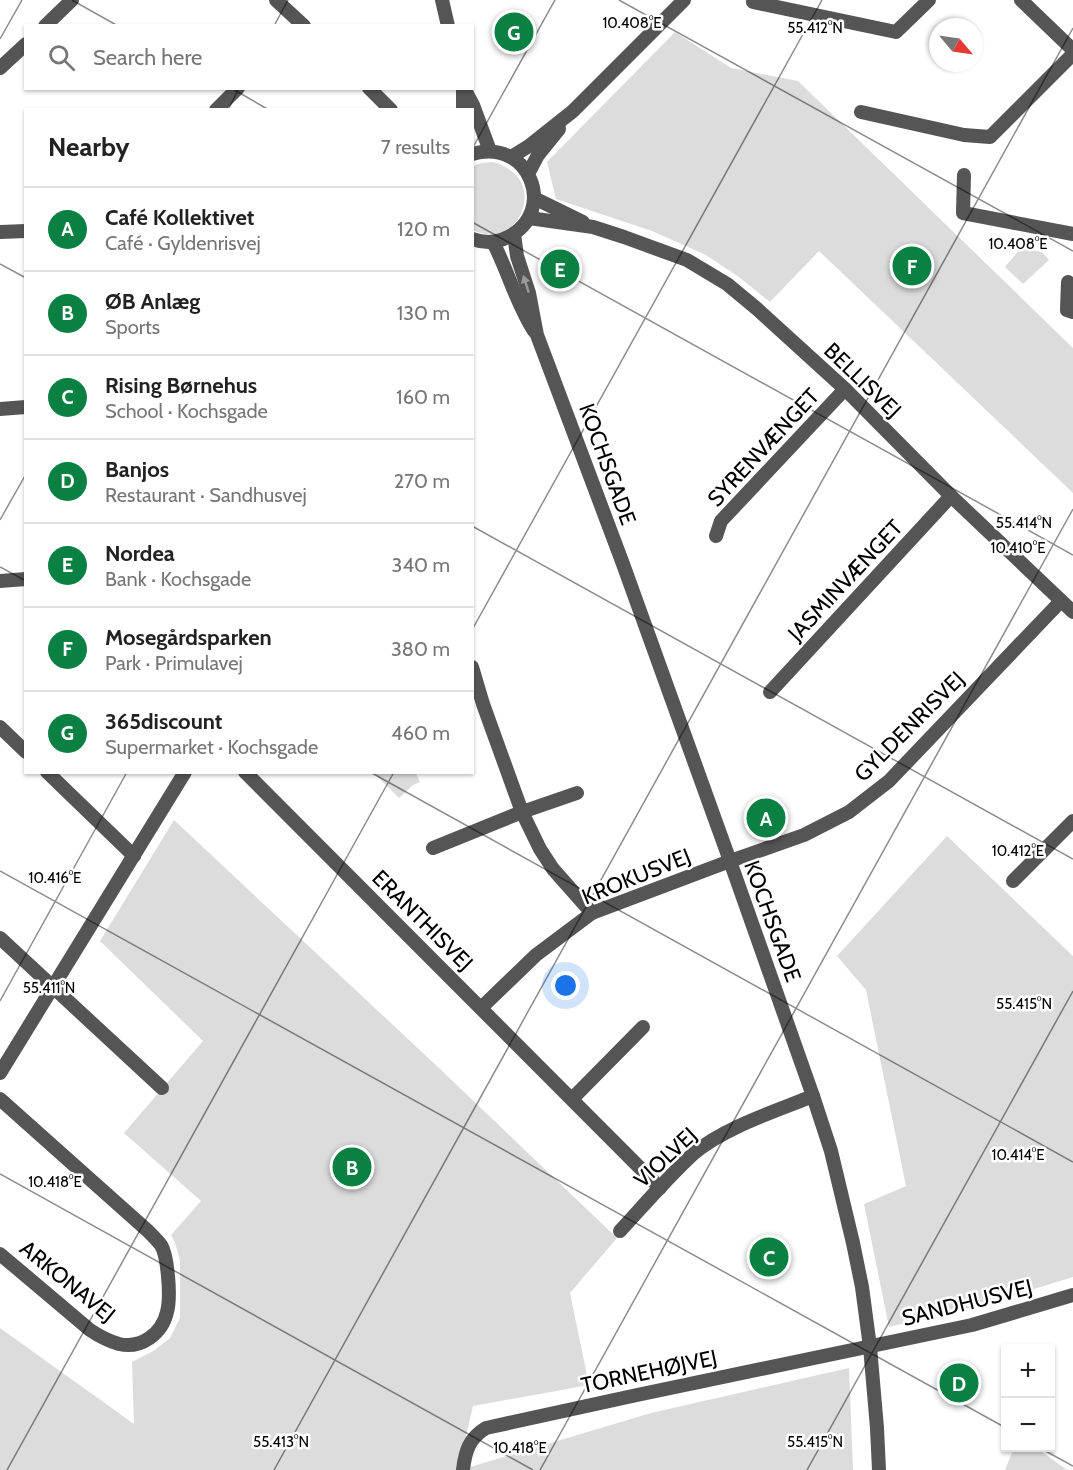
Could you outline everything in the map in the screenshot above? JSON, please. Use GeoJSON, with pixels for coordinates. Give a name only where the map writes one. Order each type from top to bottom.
{"type":"FeatureCollection","features":[{"type":"Feature","properties":{"kind":"street"},"geometry":{"type":"LineString","coordinates":[[47,24],[72,0]]}},
{"type":"Feature","properties":{"kind":"street"},"geometry":{"type":"LineString","coordinates":[[276,0],[302,24]]}},
{"type":"Feature","properties":{"kind":"street"},"geometry":{"type":"LineString","coordinates":[[442,0],[448,24]]}},
{"type":"Feature","properties":{"kind":"street"},"geometry":{"type":"LineString","coordinates":[[511,157],[529,146],[573,111],[684,0]]}},
{"type":"Feature","properties":{"kind":"street"},"geometry":{"type":"LineString","coordinates":[[753,2],[896,32],[929,0]]}},
{"type":"Feature","properties":{"kind":"street"},"geometry":{"type":"LineString","coordinates":[[861,112],[964,135],[990,136],[1073,52],[1022,0]]}},
{"type":"Feature","properties":{"kind":"street"},"geometry":{"type":"LineString","coordinates":[[0,69],[24,46]]}},
{"type":"Feature","properties":{"kind":"street"},"geometry":{"type":"LineString","coordinates":[[218,108],[236,90]]}},
{"type":"Feature","properties":{"kind":"street"},"geometry":{"type":"LineString","coordinates":[[371,90],[389,108]]}},
{"type":"Feature","properties":{"kind":"street"},"geometry":{"type":"LineString","coordinates":[[463,90],[463,108]]}},
{"type":"Feature","properties":{"kind":"street"},"geometry":{"type":"LineString","coordinates":[[464,90],[473,105],[490,151]]}},
{"type":"Feature","properties":{"kind":"street"},"geometry":{"type":"LineString","coordinates":[[528,174],[538,156],[573,111]]}},
{"type":"Feature","properties":{"kind":"street"},"geometry":{"type":"LineString","coordinates":[[474,154],[500,152],[520,163],[533,186],[534,198],[529,218],[514,234],[504,240],[479,243]]}},
{"type":"Feature","properties":{"kind":"street"},"geometry":{"type":"LineString","coordinates":[[964,175],[963,213],[1073,234]]}},
{"type":"Feature","properties":{"kind":"street","name":"BELLISVEJ"},"geometry":{"type":"LineString","coordinates":[[534,198],[592,227],[687,260],[727,284],[845,389],[951,496],[1073,612]]}},
{"type":"Feature","properties":{"kind":"street","name":"BELLISVEJ"},"geometry":{"type":"LineString","coordinates":[[529,218],[592,227]]}},
{"type":"Feature","properties":{"kind":"street"},"geometry":{"type":"LineString","coordinates":[[0,232],[24,231]]}},
{"type":"Feature","properties":{"kind":"street","name":"KOCHSGADE"},"geometry":{"type":"LineString","coordinates":[[514,234],[517,256],[529,292],[537,335],[730,861],[831,1151],[854,1243],[862,1287],[870,1347],[879,1470]]}},
{"type":"Feature","properties":{"kind":"street","name":"KOCHSGADE"},"geometry":{"type":"LineString","coordinates":[[479,243],[503,261],[524,315],[537,335]]}},
{"type":"Feature","properties":{"kind":"street"},"geometry":{"type":"LineString","coordinates":[[1068,282],[1067,310],[1073,312]]}},
{"type":"Feature","properties":{"kind":"street","name":"SYRENVÆNGET"},"geometry":{"type":"LineString","coordinates":[[716,536],[721,521],[845,389]]}},
{"type":"Feature","properties":{"kind":"street"},"geometry":{"type":"LineString","coordinates":[[0,409],[24,407]]}},
{"type":"Feature","properties":{"kind":"street","name":"JASMINVÆNGET"},"geometry":{"type":"LineString","coordinates":[[770,692],[951,496]]}},
{"type":"Feature","properties":{"kind":"street"},"geometry":{"type":"LineString","coordinates":[[0,581],[24,579]]}},
{"type":"Feature","properties":{"kind":"street","name":"GYLDENRISVEJ"},"geometry":{"type":"LineString","coordinates":[[730,861],[804,835],[849,812],[889,781],[1061,601]]}},
{"type":"Feature","properties":{"kind":"street"},"geometry":{"type":"LineString","coordinates":[[474,674],[522,812],[540,849],[553,869],[592,913]]}},
{"type":"Feature","properties":{"kind":"street"},"geometry":{"type":"LineString","coordinates":[[0,727],[24,750]]}},
{"type":"Feature","properties":{"kind":"street"},"geometry":{"type":"LineString","coordinates":[[49,774],[134,856]]}},
{"type":"Feature","properties":{"kind":"street"},"geometry":{"type":"LineString","coordinates":[[0,1073],[184,774]]}},
{"type":"Feature","properties":{"kind":"street","name":"ERANTHISVEJ"},"geometry":{"type":"LineString","coordinates":[[246,774],[660,1188]]}},
{"type":"Feature","properties":{"kind":"street"},"geometry":{"type":"LineString","coordinates":[[433,848],[522,812],[577,793]]}},
{"type":"Feature","properties":{"kind":"street"},"geometry":{"type":"LineString","coordinates":[[1013,881],[1073,821]]}},
{"type":"Feature","properties":{"kind":"street","name":"KROKUSVEJ"},"geometry":{"type":"LineString","coordinates":[[481,1008],[536,955],[592,913],[730,861]]}},
{"type":"Feature","properties":{"kind":"street"},"geometry":{"type":"LineString","coordinates":[[0,938],[162,1088]]}},
{"type":"Feature","properties":{"kind":"street"},"geometry":{"type":"LineString","coordinates":[[572,1099],[643,1027]]}},
{"type":"Feature","properties":{"kind":"street","name":"VIOLVEJ"},"geometry":{"type":"LineString","coordinates":[[620,1231],[694,1153],[728,1131],[813,1096]]}},
{"type":"Feature","properties":{"kind":"street","name":"ARKONAVEJ"},"geometry":{"type":"LineString","coordinates":[[0,1099],[162,1246],[169,1287],[167,1312],[162,1327],[152,1338],[135,1344],[121,1345],[104,1339],[90,1330],[0,1254]]}},
{"type":"Feature","properties":{"kind":"street","name":"SANDHUSVEJ"},"geometry":{"type":"LineString","coordinates":[[870,1347],[972,1325],[1073,1295]]}},
{"type":"Feature","properties":{"kind":"street","name":"TORNEHØJVEJ"},"geometry":{"type":"LineString","coordinates":[[463,1470],[467,1448],[472,1439],[486,1428],[870,1347]]}},
{"type":"Feature","properties":{"kind":"shaded area"},"geometry":{"type":"Polygon","coordinates":[[[675,32],[731,68],[798,81],[1073,348],[1073,493],[819,251],[770,302],[739,277],[706,255],[652,231],[556,199],[547,162],[675,32]]]}},
{"type":"Feature","properties":{"kind":"shaded area"},"geometry":{"type":"Polygon","coordinates":[[[493,162],[511,171],[521,183],[525,197],[522,211],[514,223],[503,231],[489,234],[474,230],[474,166],[493,162]]]}},
{"type":"Feature","properties":{"kind":"shaded area"},"geometry":{"type":"Polygon","coordinates":[[[1021,248],[1042,252],[1049,260],[1023,284],[1005,267],[1021,248]]]}},
{"type":"Feature","properties":{"kind":"shaded area"},"geometry":{"type":"Polygon","coordinates":[[[375,774],[416,774],[420,782],[413,785],[399,798],[375,774]]]}},
{"type":"Feature","properties":{"kind":"shaded area"},"geometry":{"type":"Polygon","coordinates":[[[174,820],[617,1238],[570,1293],[589,1385],[473,1406],[458,1470],[0,1470],[0,1328],[134,1424],[132,1362],[155,1350],[170,1338],[180,1318],[180,1260],[171,1235],[201,1201],[124,1133],[203,1041],[100,941],[174,820]]]}},
{"type":"Feature","properties":{"kind":"shaded area"},"geometry":{"type":"Polygon","coordinates":[[[947,836],[1073,956],[1073,1277],[982,1305],[889,1327],[864,1204],[906,1186],[866,990],[837,956],[947,836]]]}},
{"type":"Feature","properties":{"kind":"shaded area"},"geometry":{"type":"Polygon","coordinates":[[[849,1368],[853,1470],[460,1470],[651,1413],[849,1368]]]}},
{"type":"Feature","properties":{"kind":"shaded area"},"geometry":{"type":"Polygon","coordinates":[[[1012,1452],[1042,1452],[1067,1470],[1005,1470],[1012,1452]]]}},
{"type":"Feature","properties":{"kind":"place","name":"365discount"},"geometry":{"type":"Point","coordinates":[514,32]}},
{"type":"Feature","properties":{"kind":"place","name":"Mosegårdsparken"},"geometry":{"type":"Point","coordinates":[912,266]}},
{"type":"Feature","properties":{"kind":"place","name":"Nordea"},"geometry":{"type":"Point","coordinates":[560,269]}},
{"type":"Feature","properties":{"kind":"place","name":"Café Kollektivet"},"geometry":{"type":"Point","coordinates":[766,818]}},
{"type":"Feature","properties":{"kind":"place","name":"ØB Anlæg"},"geometry":{"type":"Point","coordinates":[352,1167]}},
{"type":"Feature","properties":{"kind":"place","name":"Rising Børnehus"},"geometry":{"type":"Point","coordinates":[769,1257]}},
{"type":"Feature","properties":{"kind":"place","name":"Banjos"},"geometry":{"type":"Point","coordinates":[959,1383]}}]}
